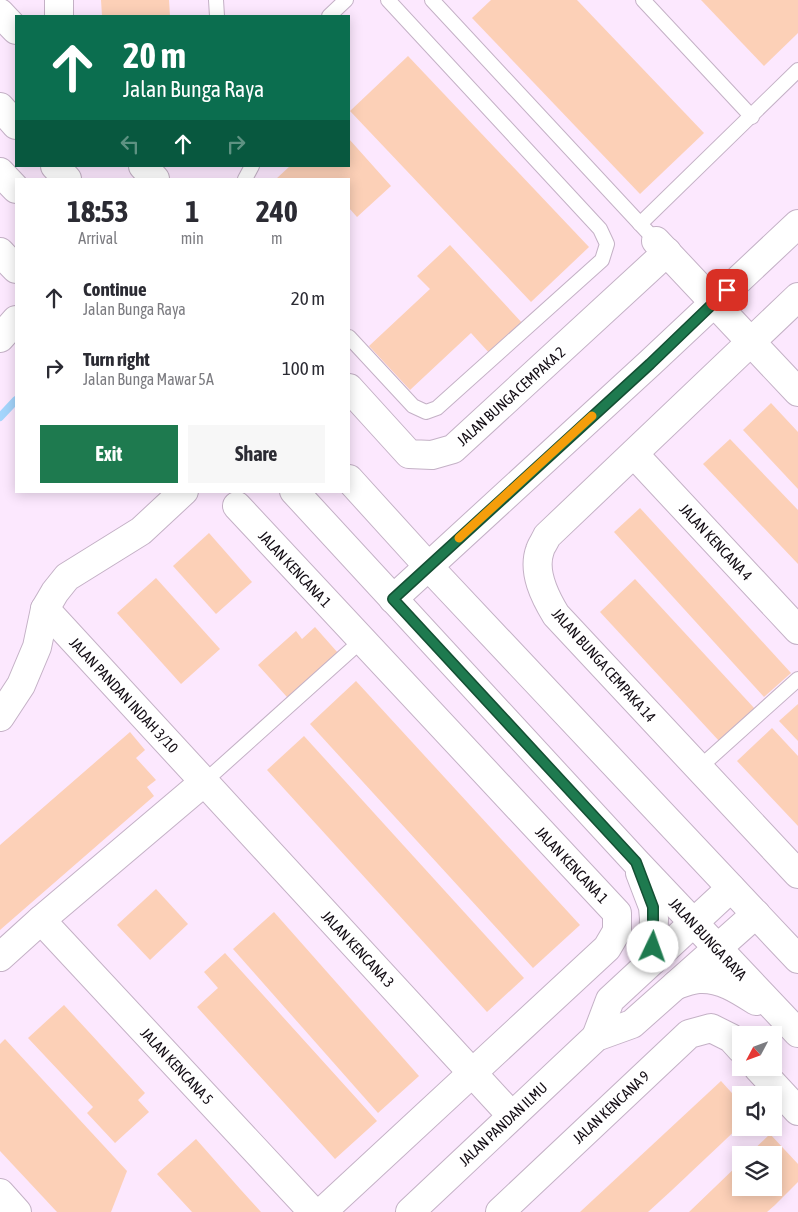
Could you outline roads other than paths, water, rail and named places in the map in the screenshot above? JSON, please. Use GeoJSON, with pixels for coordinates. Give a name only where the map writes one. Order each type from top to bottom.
{"type":"FeatureCollection","features":[{"type":"Feature","properties":{"kind":"street"},"geometry":{"type":"LineString","coordinates":[[59,0],[59,15]]}},
{"type":"Feature","properties":{"kind":"street"},"geometry":{"type":"LineString","coordinates":[[0,13],[15,29]]}},
{"type":"Feature","properties":{"kind":"street"},"geometry":{"type":"LineString","coordinates":[[0,107],[15,124]]}},
{"type":"Feature","properties":{"kind":"street"},"geometry":{"type":"LineString","coordinates":[[56,167],[66,178]]}},
{"type":"Feature","properties":{"kind":"street"},"geometry":{"type":"LineString","coordinates":[[144,167],[154,178]]}},
{"type":"Feature","properties":{"kind":"street"},"geometry":{"type":"LineString","coordinates":[[0,172],[15,188]]}},
{"type":"Feature","properties":{"kind":"street"},"geometry":{"type":"LineString","coordinates":[[393,599],[650,364],[798,224]]}},
{"type":"Feature","properties":{"kind":"street"},"geometry":{"type":"LineString","coordinates":[[654,239],[798,392]]}},
{"type":"Feature","properties":{"kind":"street","name":"JALAN BUNGA CEMPAKA 2"},"geometry":{"type":"LineString","coordinates":[[350,389],[409,454],[432,455],[453,449],[560,352],[654,239]]}},
{"type":"Feature","properties":{"kind":"street"},"geometry":{"type":"LineString","coordinates":[[0,252],[15,269]]}},
{"type":"Feature","properties":{"kind":"street","name":"JALAN BUNGA CEMPAKA 14"},"geometry":{"type":"LineString","coordinates":[[798,297],[547,536],[539,551],[538,568],[543,592],[556,615],[798,874]]}},
{"type":"Feature","properties":{"kind":"street"},"geometry":{"type":"LineString","coordinates":[[0,338],[15,321]]}},
{"type":"Feature","properties":{"kind":"street","name":"JALAN KENCANA 4"},"geometry":{"type":"LineString","coordinates":[[634,454],[798,630]]}},
{"type":"Feature","properties":{"kind":"street"},"geometry":{"type":"LineString","coordinates":[[350,480],[428,566],[798,959]]}},
{"type":"Feature","properties":{"kind":"street"},"geometry":{"type":"LineString","coordinates":[[0,717],[21,685],[37,648],[45,609],[67,577],[141,531],[182,493]]}},
{"type":"Feature","properties":{"kind":"street","name":"JALAN BUNGA RAYA"},"geometry":{"type":"LineString","coordinates":[[296,493],[636,862],[792,1027]]}},
{"type":"Feature","properties":{"kind":"street","name":"JALAN KENCANA 1"},"geometry":{"type":"LineString","coordinates":[[237,506],[616,913],[616,931],[607,948],[322,1212]]}},
{"type":"Feature","properties":{"kind":"street","name":"JALAN PANDAN INDAH 3/10"},"geometry":{"type":"LineString","coordinates":[[45,609],[204,782]]}},
{"type":"Feature","properties":{"kind":"street"},"geometry":{"type":"LineString","coordinates":[[0,957],[204,782]]}},
{"type":"Feature","properties":{"kind":"street","name":"JALAN KENCANA 3"},"geometry":{"type":"LineString","coordinates":[[204,782],[512,1116]]}},
{"type":"Feature","properties":{"kind":"street"},"geometry":{"type":"LineString","coordinates":[[636,862],[653,907],[652,961]]}},
{"type":"Feature","properties":{"kind":"street","name":"JALAN PANDAN ILMU"},"geometry":{"type":"LineString","coordinates":[[410,1212],[596,1036],[610,1000],[731,888]]}},
{"type":"Feature","properties":{"kind":"street","name":"JALAN PANDAN ILMU"},"geometry":{"type":"LineString","coordinates":[[596,1036],[632,1024],[756,914]]}},
{"type":"Feature","properties":{"kind":"street","name":"JALAN KENCANA 5"},"geometry":{"type":"LineString","coordinates":[[41,920],[313,1212]]}},
{"type":"Feature","properties":{"kind":"street"},"geometry":{"type":"LineString","coordinates":[[676,985],[699,979],[717,980],[737,988],[792,1027]]}},
{"type":"Feature","properties":{"kind":"street","name":"JALAN KENCANA 9"},"geometry":{"type":"LineString","coordinates":[[500,1212],[689,1034],[711,1028],[732,1041]]}},
{"type":"Feature","properties":{"kind":"street"},"geometry":{"type":"LineString","coordinates":[[765,1076],[798,1111]]}},
{"type":"Feature","properties":{"kind":"street"},"geometry":{"type":"LineString","coordinates":[[0,1193],[17,1212]]}},
{"type":"Feature","properties":{"kind":"lane"},"geometry":{"type":"LineString","coordinates":[[216,0],[217,15]]}},
{"type":"Feature","properties":{"kind":"lane"},"geometry":{"type":"LineString","coordinates":[[330,15],[346,0]]}},
{"type":"Feature","properties":{"kind":"lane"},"geometry":{"type":"LineString","coordinates":[[350,339],[413,406],[426,412],[437,408],[602,260],[607,244],[600,230],[388,0]]}},
{"type":"Feature","properties":{"kind":"lane"},"geometry":{"type":"LineString","coordinates":[[432,0],[654,239],[752,117],[798,70]]}},
{"type":"Feature","properties":{"kind":"lane"},"geometry":{"type":"LineString","coordinates":[[643,0],[752,117]]}},
{"type":"Feature","properties":{"kind":"lane"},"geometry":{"type":"LineString","coordinates":[[204,782],[361,641]]}},
{"type":"Feature","properties":{"kind":"lane"},"geometry":{"type":"LineString","coordinates":[[699,768],[798,679]]}},
{"type":"Feature","properties":{"kind":"waterway"},"geometry":{"type":"LineString","coordinates":[[0,417],[15,401]]}}]}
